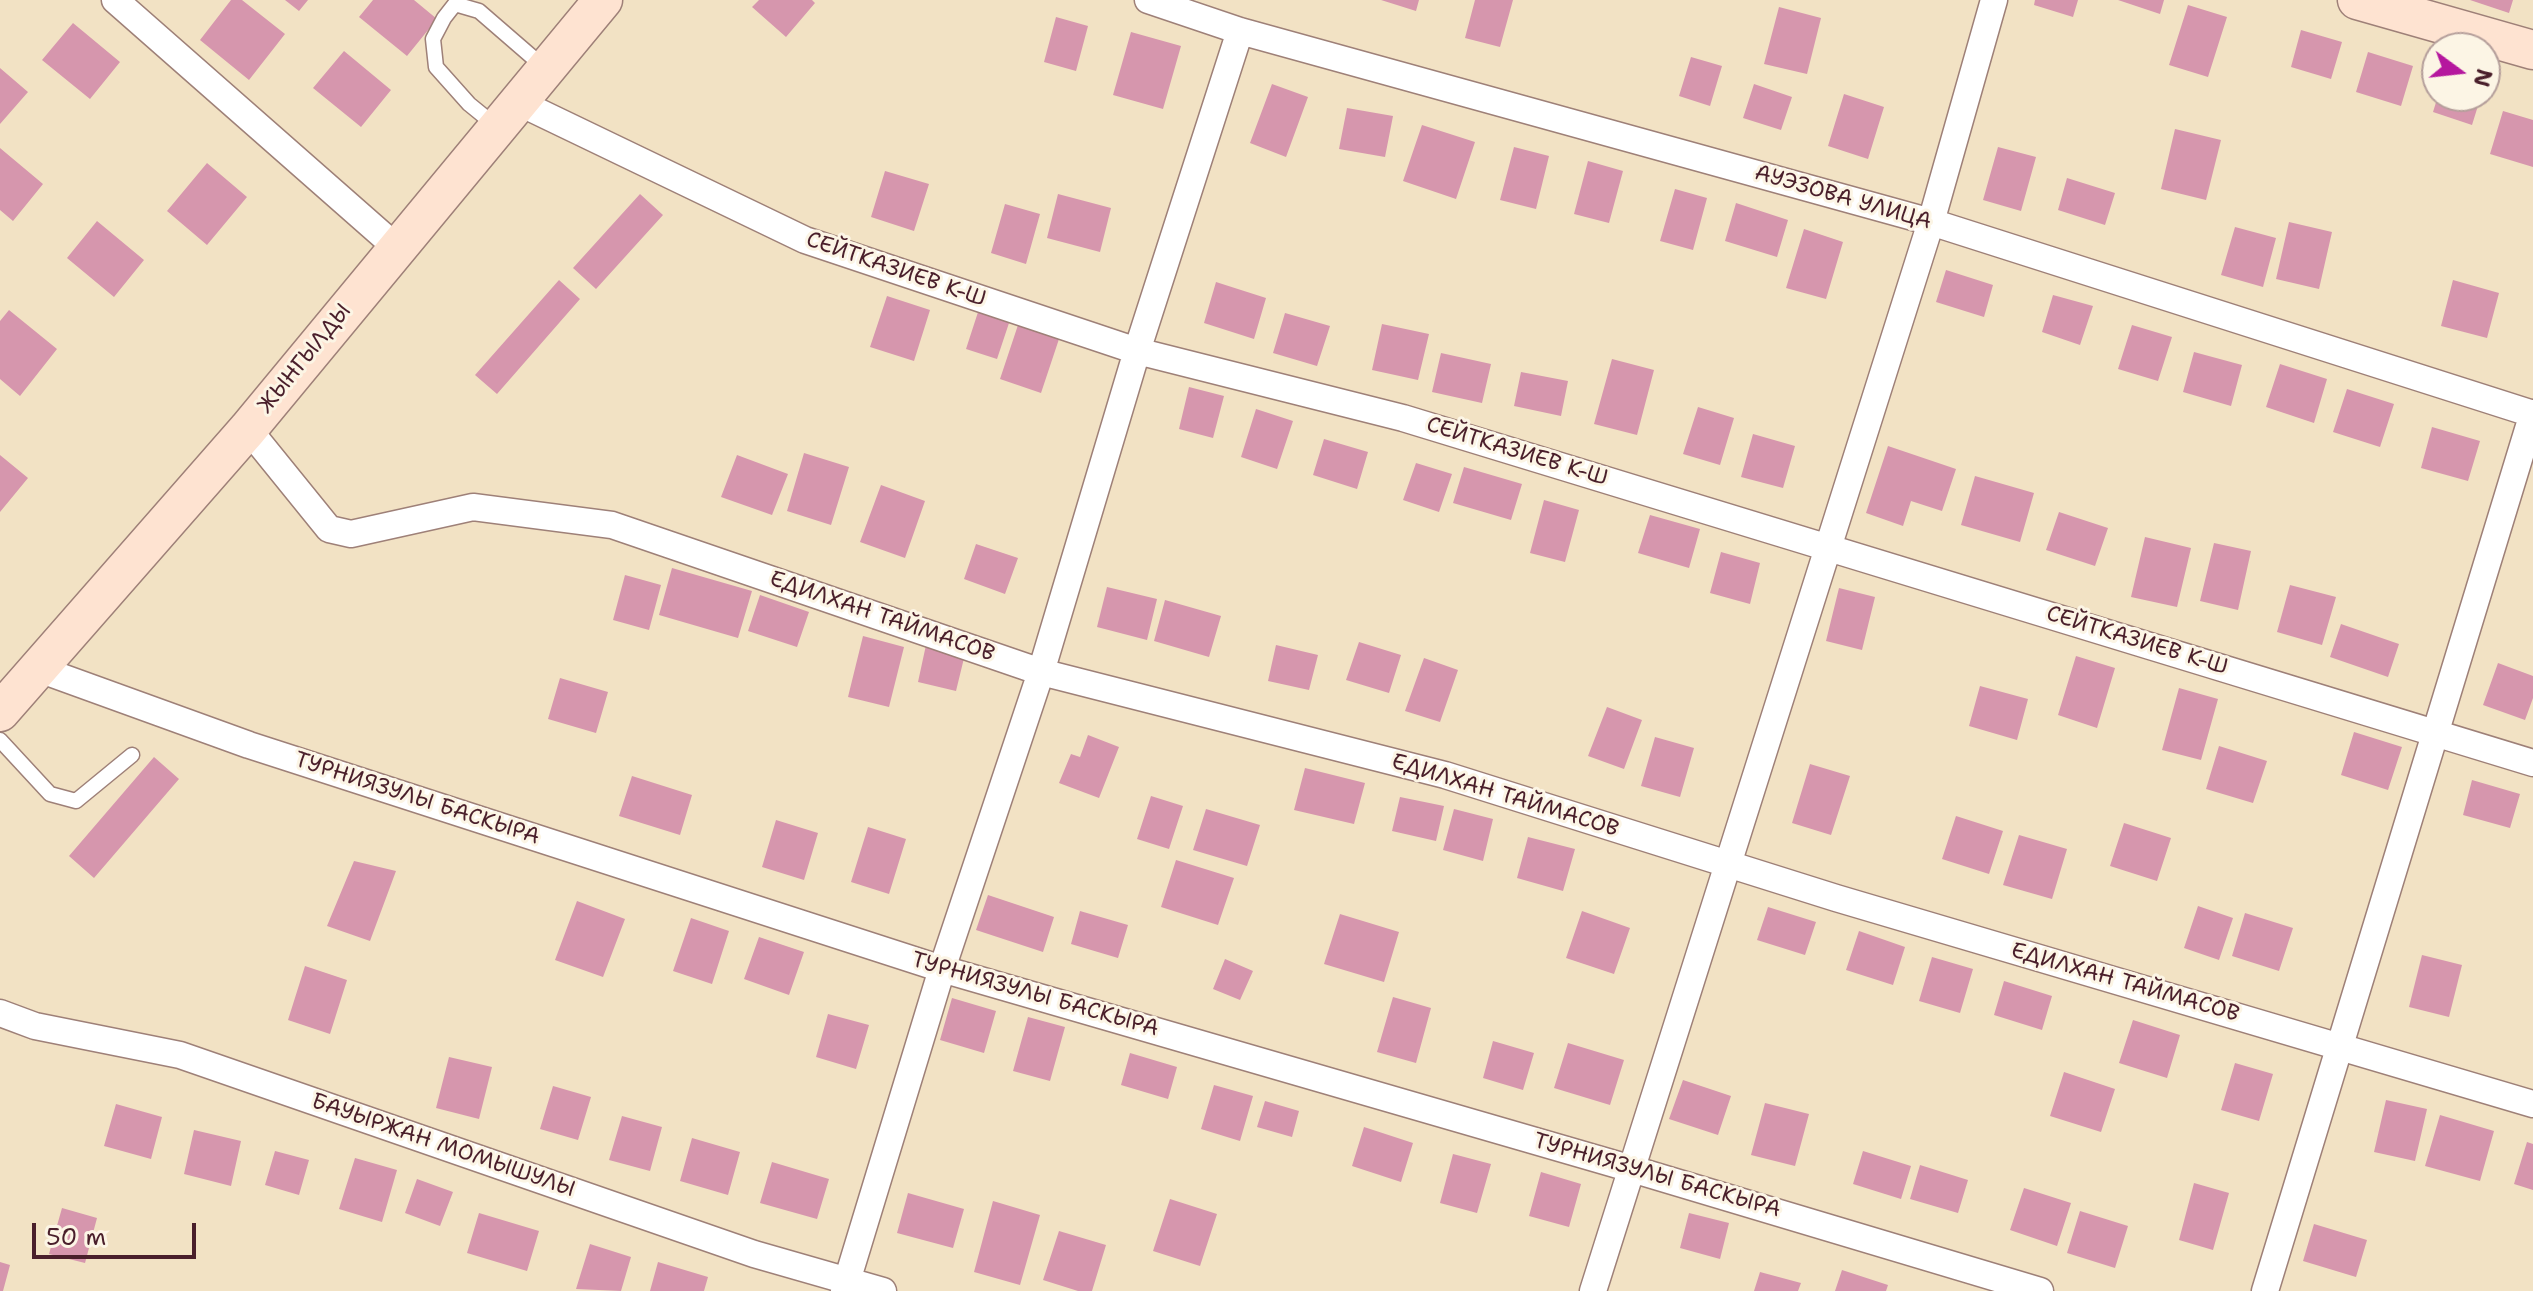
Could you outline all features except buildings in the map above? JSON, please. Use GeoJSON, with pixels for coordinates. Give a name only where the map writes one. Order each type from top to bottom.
{"type":"FeatureCollection","features":[{"type":"Feature","properties":{"kind":"street"},"geometry":{"type":"LineString","coordinates":[[115,0],[397,248]]}},
{"type":"Feature","properties":{"kind":"street","name":"ЖЫНГЫЛДЫ"},"geometry":{"type":"LineString","coordinates":[[3,701],[39,669],[248,429],[603,0]]}},
{"type":"Feature","properties":{"kind":"street","name":"АУЭЗОВА УЛИЦА"},"geometry":{"type":"LineString","coordinates":[[1148,0],[1240,31],[1931,222],[2533,413]]}},
{"type":"Feature","properties":{"kind":"street"},"geometry":{"type":"LineString","coordinates":[[1593,1291],[1931,222],[1994,0]]}},
{"type":"Feature","properties":{"kind":"street"},"geometry":{"type":"LineString","coordinates":[[2357,0],[2533,50]]}},
{"type":"Feature","properties":{"kind":"street"},"geometry":{"type":"LineString","coordinates":[[846,1286],[942,969],[1041,672],[1137,351],[1240,31]]}},
{"type":"Feature","properties":{"kind":"street","name":"СЕЙТКАЗИЕВ К-Ш"},"geometry":{"type":"LineString","coordinates":[[508,115],[805,240],[1137,351],[1403,418],[2533,763]]}},
{"type":"Feature","properties":{"kind":"street"},"geometry":{"type":"LineString","coordinates":[[2265,1291],[2533,413]]}},
{"type":"Feature","properties":{"kind":"street","name":"ЕДИЛХАН ТАЙМАСОВ"},"geometry":{"type":"LineString","coordinates":[[248,429],[329,529],[351,534],[473,507],[612,525],[1041,672],[1445,775],[1729,864],[2533,1104]]}},
{"type":"Feature","properties":{"kind":"street","name":"ТУРНИЯЗУЛЫ БАСКЫРА"},"geometry":{"type":"LineString","coordinates":[[39,669],[249,745],[942,969],[2040,1291]]}},
{"type":"Feature","properties":{"kind":"street","name":"БАУЫРЖАН МОМЫШУЛЫ"},"geometry":{"type":"LineString","coordinates":[[0,1013],[35,1026],[180,1055],[846,1286],[883,1291]]}},
{"type":"Feature","properties":{"kind":"lane"},"geometry":{"type":"LineString","coordinates":[[508,115],[469,104],[436,67],[433,39],[455,4],[479,11],[546,69]]}},
{"type":"Feature","properties":{"kind":"lane"},"geometry":{"type":"LineString","coordinates":[[0,740],[50,794],[76,801],[132,755]]}}]}
